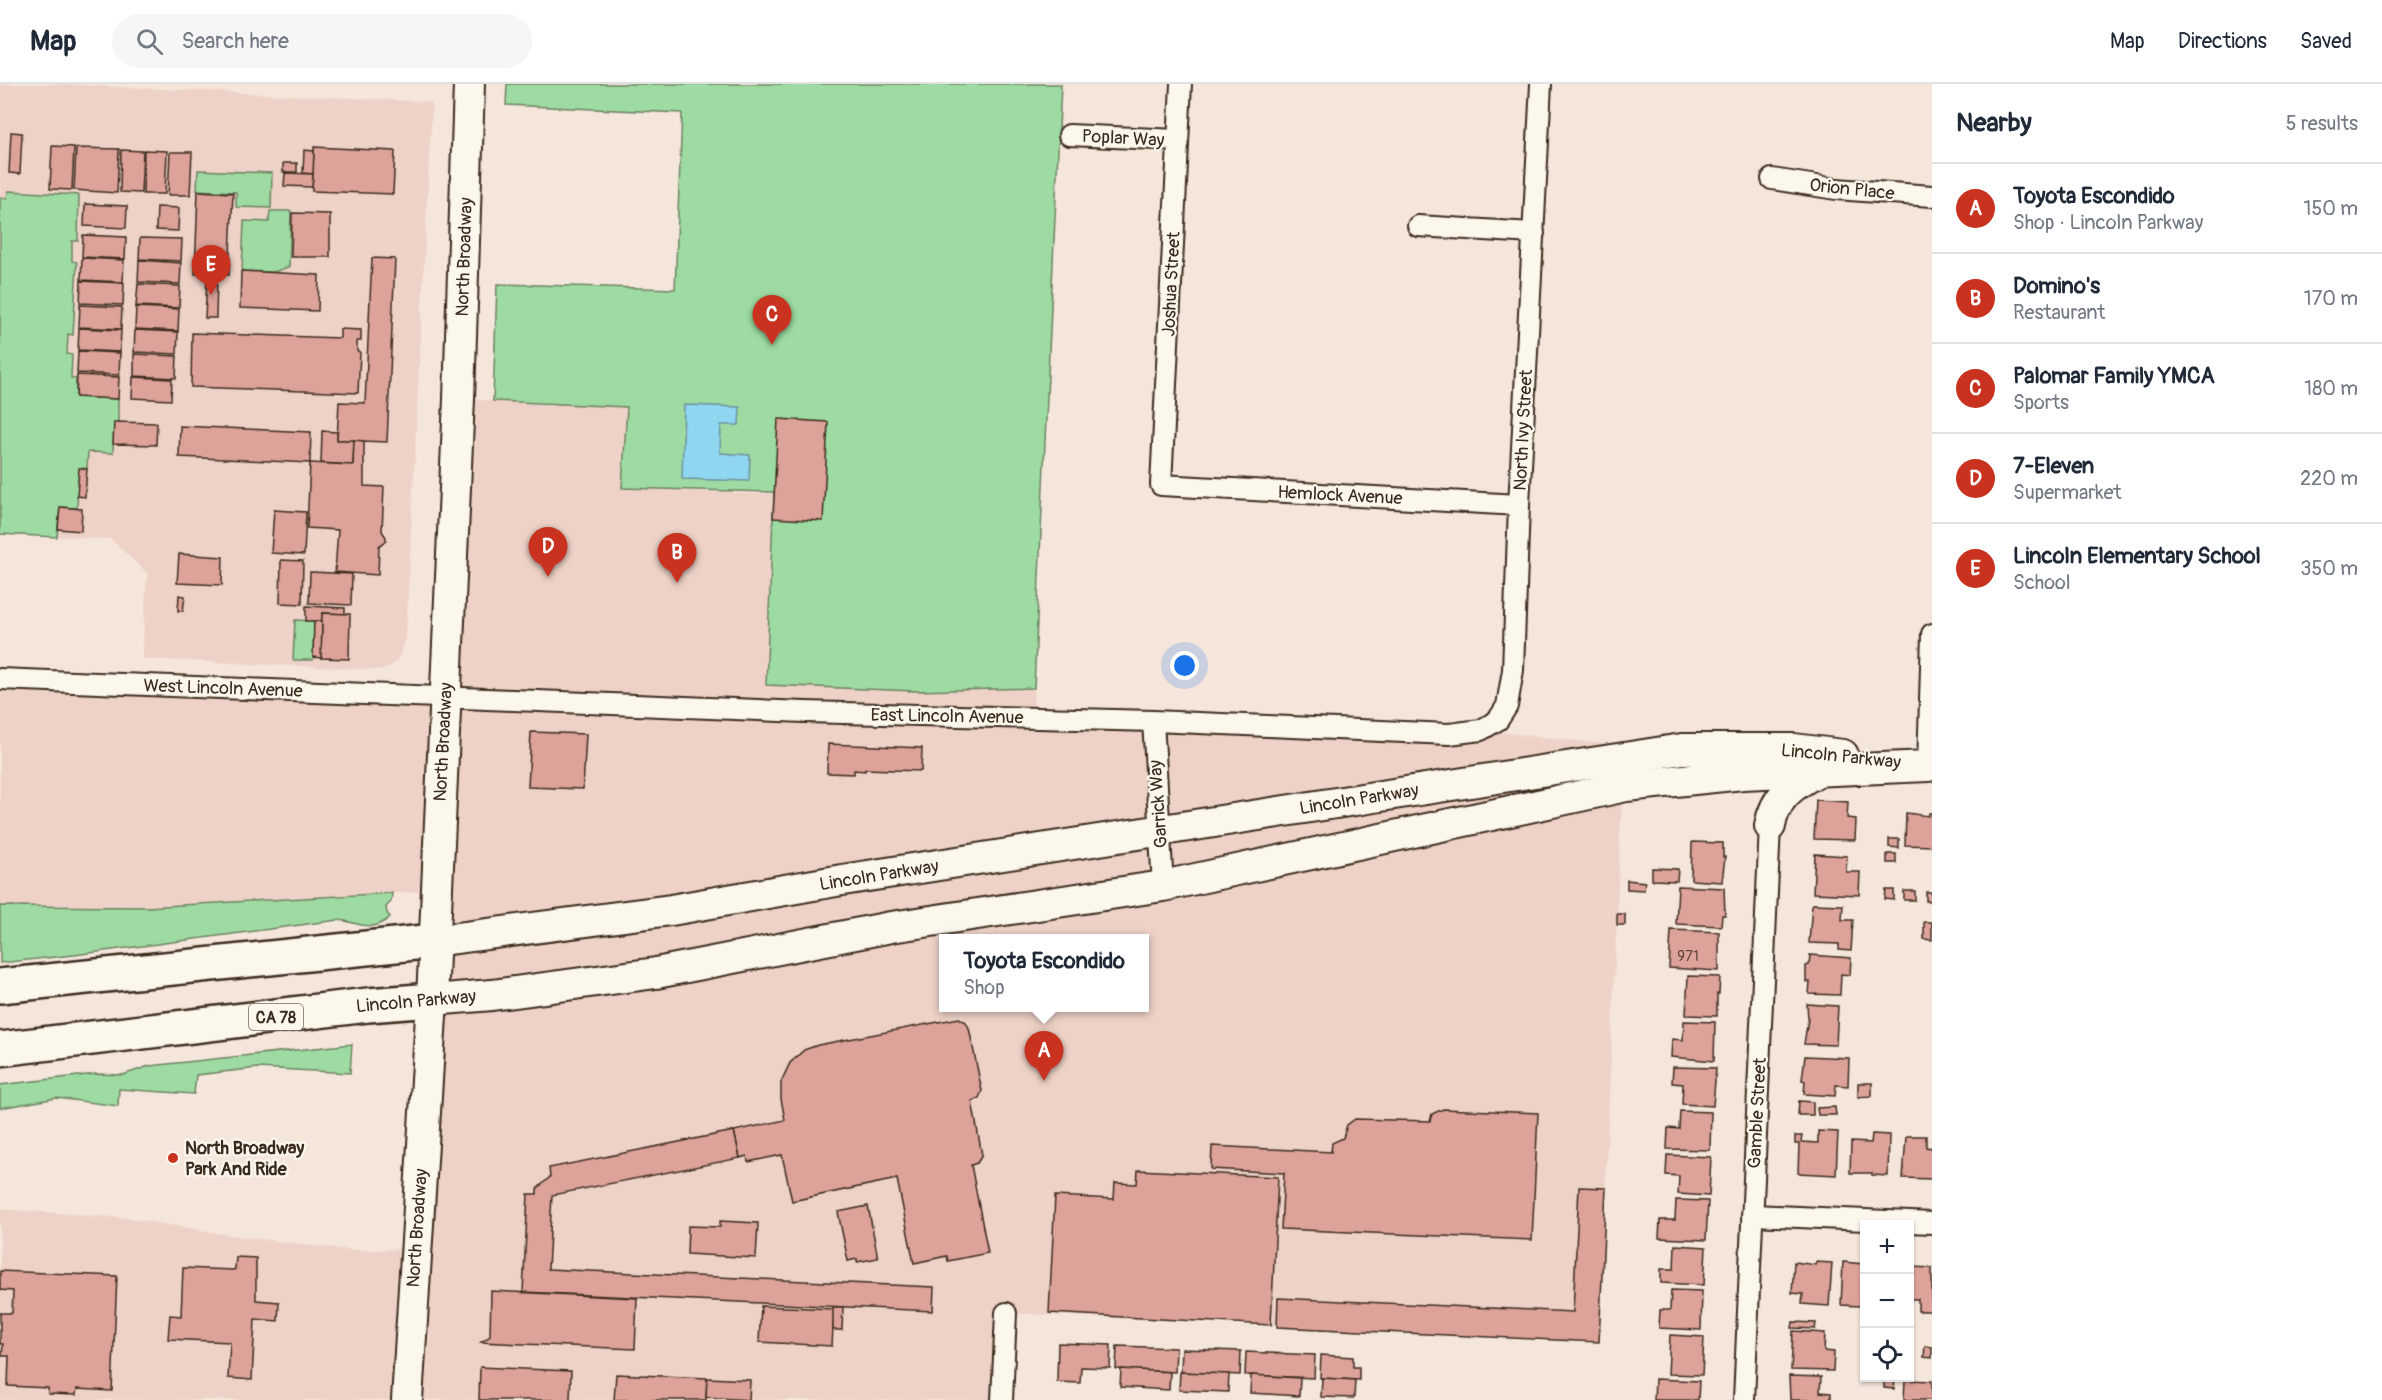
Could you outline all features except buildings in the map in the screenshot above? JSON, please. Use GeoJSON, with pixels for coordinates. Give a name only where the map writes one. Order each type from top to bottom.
{"type":"FeatureCollection","features":[{"type":"Feature","properties":{"kind":"highway","name":"Lincoln Parkway"},"geometry":{"type":"LineString","coordinates":[[0,986],[434,941]]}},
{"type":"Feature","properties":{"kind":"highway","name":"Lincoln Parkway"},"geometry":{"type":"LineString","coordinates":[[0,1049],[368,1005],[432,1000]]}},
{"type":"Feature","properties":{"kind":"main road","name":"North Broadway"},"geometry":{"type":"LineString","coordinates":[[407,1400],[432,1000],[469,84]]}},
{"type":"Feature","properties":{"kind":"main road","name":"Lincoln Parkway"},"geometry":{"type":"LineString","coordinates":[[434,941],[671,910],[836,881],[1682,749],[1794,749],[1930,766]]}},
{"type":"Feature","properties":{"kind":"main road","name":"Lincoln Parkway"},"geometry":{"type":"LineString","coordinates":[[432,1000],[492,995],[656,973],[891,927],[1163,886],[1626,786],[1743,774],[1930,766]]}},
{"type":"Feature","properties":{"kind":"main road"},"geometry":{"type":"LineString","coordinates":[[1770,826],[1778,802],[1787,789],[1818,771]]}},
{"type":"Feature","properties":{"kind":"street","name":"Joshua Street"},"geometry":{"type":"LineString","coordinates":[[1161,484],[1181,84]]}},
{"type":"Feature","properties":{"kind":"street","name":"North Ivy Street"},"geometry":{"type":"LineString","coordinates":[[1449,734],[1481,730],[1498,720],[1507,706],[1513,670],[1540,84]]}},
{"type":"Feature","properties":{"kind":"street","name":"Poplar Way"},"geometry":{"type":"LineString","coordinates":[[1069,135],[1178,140]]}},
{"type":"Feature","properties":{"kind":"street","name":"Orion Place"},"geometry":{"type":"LineString","coordinates":[[1772,179],[1836,189],[1932,196]]}},
{"type":"Feature","properties":{"kind":"street"},"geometry":{"type":"LineString","coordinates":[[1418,226],[1534,233]]}},
{"type":"Feature","properties":{"kind":"street","name":"Hemlock Avenue"},"geometry":{"type":"LineString","coordinates":[[1161,484],[1519,506]]}},
{"type":"Feature","properties":{"kind":"street"},"geometry":{"type":"LineString","coordinates":[[1930,766],[1932,634]]}},
{"type":"Feature","properties":{"kind":"street","name":"West Lincoln Avenue"},"geometry":{"type":"LineString","coordinates":[[0,679],[446,697]]}},
{"type":"Feature","properties":{"kind":"street","name":"East Lincoln Avenue"},"geometry":{"type":"LineString","coordinates":[[446,697],[805,712],[1153,721],[1449,734]]}},
{"type":"Feature","properties":{"kind":"street","name":"Garrick Way"},"geometry":{"type":"LineString","coordinates":[[1153,721],[1163,886]]}},
{"type":"Feature","properties":{"kind":"street","name":"Gamble Street"},"geometry":{"type":"LineString","coordinates":[[1744,1400],[1770,826]]}},
{"type":"Feature","properties":{"kind":"street"},"geometry":{"type":"LineString","coordinates":[[1752,1215],[1932,1223]]}},
{"type":"Feature","properties":{"kind":"street"},"geometry":{"type":"LineString","coordinates":[[1002,1398],[1006,1313]]}},
{"type":"Feature","properties":{"kind":"shaded area"},"geometry":{"type":"Polygon","coordinates":[[[0,84],[61,84],[432,102],[406,638],[398,659],[391,666],[382,670],[142,659],[147,573],[110,539],[0,534],[0,84]]]}},
{"type":"Feature","properties":{"kind":"shaded area"},"geometry":{"type":"Polygon","coordinates":[[[459,399],[627,407],[622,488],[766,494],[771,412],[1045,430],[1033,717],[1481,730],[1624,746],[1599,1340],[1006,1313],[1002,1400],[0,1400],[0,1209],[129,1218],[236,1236],[351,1250],[416,1249],[435,891],[147,907],[0,906],[0,679],[446,697],[459,399]]]}},
{"type":"Feature","properties":{"kind":"green space"},"geometry":{"type":"Polygon","coordinates":[[[507,84],[1061,84],[1034,688],[915,691],[766,685],[774,492],[622,488],[627,407],[493,401],[497,284],[675,289],[682,113],[506,105],[507,84]]]}},
{"type":"Feature","properties":{"kind":"green space"},"geometry":{"type":"Polygon","coordinates":[[[198,170],[272,173],[271,208],[236,207],[236,192],[197,190],[198,170]]]}},
{"type":"Feature","properties":{"kind":"green space"},"geometry":{"type":"Polygon","coordinates":[[[8,191],[79,195],[78,241],[72,241],[72,261],[77,262],[73,335],[68,334],[67,354],[72,355],[71,378],[76,379],[76,397],[118,399],[118,422],[114,422],[113,453],[88,452],[87,469],[79,469],[77,508],[60,507],[57,537],[0,534],[0,198],[7,198],[8,191]]]}},
{"type":"Feature","properties":{"kind":"green space"},"geometry":{"type":"Polygon","coordinates":[[[270,211],[291,211],[289,267],[273,272],[242,271],[244,221],[269,222],[270,211]]]}},
{"type":"Feature","properties":{"kind":"green space"},"geometry":{"type":"Polygon","coordinates":[[[295,620],[314,621],[313,660],[293,660],[295,620]]]}},
{"type":"Feature","properties":{"kind":"green space"},"geometry":{"type":"Polygon","coordinates":[[[392,893],[391,902],[386,907],[390,917],[377,925],[365,926],[338,920],[0,963],[0,906],[147,907],[392,893]]]}},
{"type":"Feature","properties":{"kind":"green space"},"geometry":{"type":"Polygon","coordinates":[[[352,1044],[350,1073],[258,1068],[196,1075],[194,1094],[119,1089],[118,1106],[57,1098],[0,1108],[0,1085],[96,1074],[123,1075],[149,1066],[352,1044]]]}},
{"type":"Feature","properties":{"kind":"water"},"geometry":{"type":"Polygon","coordinates":[[[684,405],[740,407],[739,425],[721,425],[720,453],[750,455],[749,481],[682,479],[684,405]]]}},
{"type":"Feature","properties":{"kind":"place","name":"Lincoln Elementary School"},"geometry":{"type":"Point","coordinates":[211,295]}},
{"type":"Feature","properties":{"kind":"place","name":"Palomar Family YMCA"},"geometry":{"type":"Point","coordinates":[772,345]}},
{"type":"Feature","properties":{"kind":"place","name":"7-Eleven"},"geometry":{"type":"Point","coordinates":[548,577]}},
{"type":"Feature","properties":{"kind":"place","name":"Domino's"},"geometry":{"type":"Point","coordinates":[677,583]}},
{"type":"Feature","properties":{"kind":"place","name":"Toyota Escondido"},"geometry":{"type":"Point","coordinates":[1044,1081]}},
{"type":"Feature","properties":{"kind":"place","name":"North Broadway Park And Ride"},"geometry":{"type":"Point","coordinates":[173,1158]}}]}
